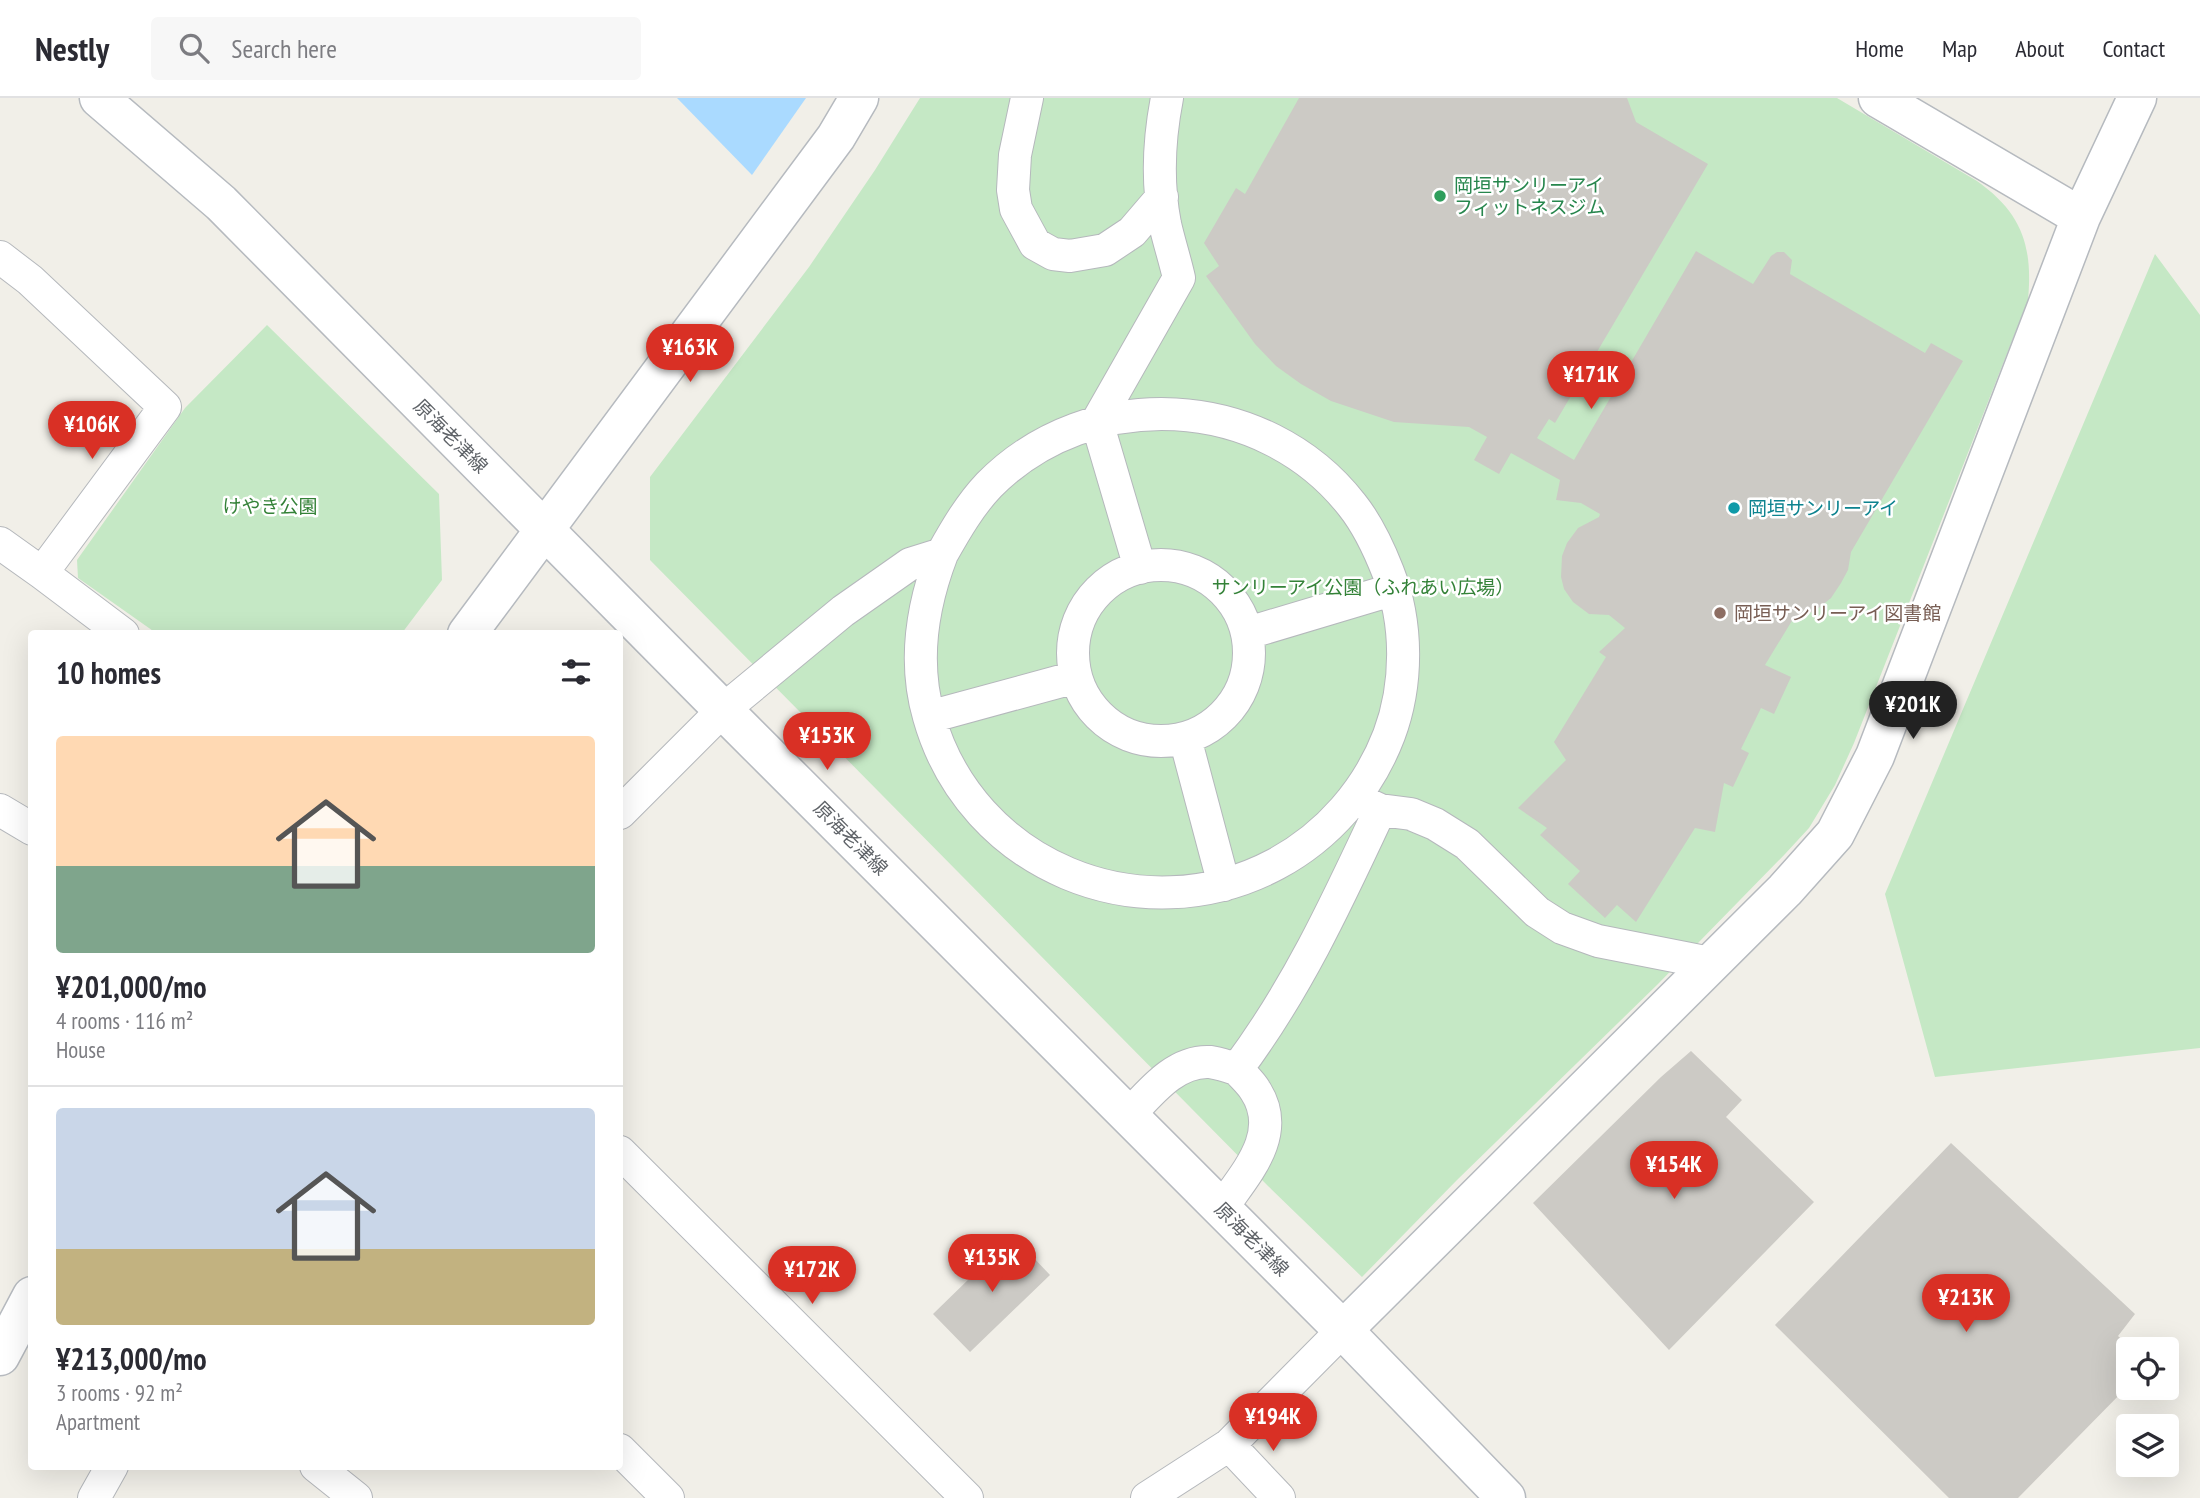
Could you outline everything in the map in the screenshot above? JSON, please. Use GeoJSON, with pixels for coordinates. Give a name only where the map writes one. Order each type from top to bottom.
{"type":"FeatureCollection","features":[{"type":"Feature","properties":{"kind":"street","name":"原海老津線"},"geometry":{"type":"LineString","coordinates":[[99,98],[221,203],[1343,1330],[1506,1498]]}},
{"type":"Feature","properties":{"kind":"street"},"geometry":{"type":"LineString","coordinates":[[470,630],[836,137],[859,98]]}},
{"type":"Feature","properties":{"kind":"street"},"geometry":{"type":"LineString","coordinates":[[1027,98],[1015,155],[1013,190],[1016,209],[1035,244],[1053,254],[1070,256],[1104,250],[1132,232],[1162,197]]}},
{"type":"Feature","properties":{"kind":"street"},"geometry":{"type":"LineString","coordinates":[[1140,568],[1097,422],[1179,278],[1165,224],[1162,197],[1160,158],[1167,98]]}},
{"type":"Feature","properties":{"kind":"street"},"geometry":{"type":"LineString","coordinates":[[1878,98],[2081,218]]}},
{"type":"Feature","properties":{"kind":"street"},"geometry":{"type":"LineString","coordinates":[[1147,1498],[1229,1445],[1785,890],[1835,834],[1875,756],[2081,218],[2137,98]]}},
{"type":"Feature","properties":{"kind":"street"},"geometry":{"type":"LineString","coordinates":[[0,257],[30,280],[165,407],[42,573]]}},
{"type":"Feature","properties":{"kind":"street"},"geometry":{"type":"LineString","coordinates":[[1237,1069],[1263,1034],[1301,971],[1367,804],[1374,767],[1389,734],[1399,699],[1403,662],[1402,625],[1395,589],[1377,545],[1352,505],[1320,471],[1281,444],[1237,425],[1191,414],[1144,414],[1097,422],[1049,442],[1022,458],[989,485],[963,517],[942,554],[930,585],[923,618],[922,684],[929,717],[942,752],[960,785],[1010,841],[1042,862],[1076,878],[1112,889],[1149,893],[1187,892],[1224,885],[1262,872],[1297,853],[1328,828],[1367,804],[1412,814],[1435,824],[1467,844],[1537,912],[1562,928],[1611,944],[1710,963]]}},
{"type":"Feature","properties":{"kind":"street"},"geometry":{"type":"LineString","coordinates":[[0,543],[118,630]]}},
{"type":"Feature","properties":{"kind":"street"},"geometry":{"type":"LineString","coordinates":[[623,811],[723,710],[844,611],[910,564],[942,554]]}},
{"type":"Feature","properties":{"kind":"street"},"geometry":{"type":"LineString","coordinates":[[1168,565],[1195,572],[1219,586],[1237,607],[1248,633],[1250,655],[1247,677],[1237,698],[1224,716],[1206,730],[1185,738],[1162,741],[1139,739],[1118,730],[1099,716],[1085,698],[1076,677],[1073,653],[1076,631],[1085,609],[1099,591],[1118,576],[1140,568],[1168,565]]}},
{"type":"Feature","properties":{"kind":"street"},"geometry":{"type":"LineString","coordinates":[[1248,633],[1395,589]]}},
{"type":"Feature","properties":{"kind":"street"},"geometry":{"type":"LineString","coordinates":[[929,717],[1076,677]]}},
{"type":"Feature","properties":{"kind":"street"},"geometry":{"type":"LineString","coordinates":[[1185,738],[1224,885]]}},
{"type":"Feature","properties":{"kind":"street"},"geometry":{"type":"LineString","coordinates":[[0,810],[28,827]]}},
{"type":"Feature","properties":{"kind":"street"},"geometry":{"type":"LineString","coordinates":[[1128,1116],[1175,1071],[1193,1064],[1210,1062],[1237,1069],[1257,1092],[1267,1128],[1256,1157],[1221,1209]]}},
{"type":"Feature","properties":{"kind":"street"},"geometry":{"type":"LineString","coordinates":[[623,1155],[967,1498]]}},
{"type":"Feature","properties":{"kind":"street"},"geometry":{"type":"LineString","coordinates":[[0,1356],[28,1304]]}},
{"type":"Feature","properties":{"kind":"street"},"geometry":{"type":"LineString","coordinates":[[1229,1445],[1279,1498]]}},
{"type":"Feature","properties":{"kind":"street"},"geometry":{"type":"LineString","coordinates":[[623,1453],[668,1498]]}},
{"type":"Feature","properties":{"kind":"street"},"geometry":{"type":"LineString","coordinates":[[94,1498],[109,1470]]}},
{"type":"Feature","properties":{"kind":"street"},"geometry":{"type":"LineString","coordinates":[[321,1470],[356,1498]]}},
{"type":"Feature","properties":{"kind":"green space","name":"サンリーアイ公園（ふれあい広場）"},"geometry":{"type":"Polygon","coordinates":[[[920,98],[1837,98],[1977,181],[2005,206],[2021,232],[2028,263],[2028,300],[1854,743],[1835,785],[1809,828],[1658,984],[1457,1180],[1362,1277],[1268,1186],[650,560],[650,477],[809,267],[920,98]]]}},
{"type":"Feature","properties":{"kind":"green space"},"geometry":{"type":"Polygon","coordinates":[[[2155,254],[2200,315],[2200,1048],[1935,1077],[1885,894],[2155,254]]]}},
{"type":"Feature","properties":{"kind":"green space","name":"けやき公園"},"geometry":{"type":"Polygon","coordinates":[[[267,325],[439,494],[442,580],[404,630],[152,630],[78,578],[77,560],[185,408],[267,325]]]}},
{"type":"Feature","properties":{"kind":"water"},"geometry":{"type":"Polygon","coordinates":[[[677,98],[806,98],[752,175],[677,98]]]}},
{"type":"Feature","properties":{"kind":"building","name":"岡垣サンリーアイ"},"geometry":{"type":"Polygon","coordinates":[[[1299,98],[1627,98],[1636,122],[1708,164],[1555,423],[1549,419],[1537,438],[1574,460],[1696,251],[1753,284],[1771,256],[1784,252],[1792,260],[1790,274],[1925,353],[1931,343],[1963,361],[1851,552],[1848,570],[1841,583],[1831,598],[1815,611],[1793,619],[1765,665],[1791,677],[1774,714],[1761,708],[1741,749],[1749,753],[1733,787],[1724,783],[1715,832],[1695,828],[1636,922],[1617,905],[1605,918],[1568,884],[1580,871],[1540,835],[1547,828],[1518,808],[1566,760],[1554,742],[1606,657],[1599,652],[1625,628],[1609,615],[1589,614],[1573,602],[1564,589],[1561,577],[1562,556],[1567,543],[1578,528],[1600,514],[1581,503],[1556,500],[1560,480],[1511,453],[1499,474],[1474,460],[1487,437],[1469,427],[1394,422],[1331,401],[1301,384],[1276,366],[1255,344],[1206,276],[1219,266],[1204,243],[1236,188],[1245,194],[1299,98]]]}},
{"type":"Feature","properties":{"kind":"building"},"geometry":{"type":"Polygon","coordinates":[[[1691,1051],[1742,1100],[1726,1117],[1814,1202],[1669,1350],[1533,1203],[1691,1051]]]}},
{"type":"Feature","properties":{"kind":"building"},"geometry":{"type":"Polygon","coordinates":[[[1951,1143],[2135,1314],[2119,1337],[2116,1337],[2116,1398],[2018,1498],[1949,1498],[1775,1325],[1951,1143]]]}},
{"type":"Feature","properties":{"kind":"building"},"geometry":{"type":"Polygon","coordinates":[[[1013,1236],[1050,1275],[970,1352],[933,1314],[1013,1236]]]}},
{"type":"Feature","properties":{"kind":"place","name":"岡垣サンリーアイ フィットネスジム"},"geometry":{"type":"Point","coordinates":[1440,196]}},
{"type":"Feature","properties":{"kind":"place","name":"岡垣サンリーアイ"},"geometry":{"type":"Point","coordinates":[1734,508]}},
{"type":"Feature","properties":{"kind":"place","name":"岡垣サンリーアイ図書館"},"geometry":{"type":"Point","coordinates":[1720,613]}}]}
